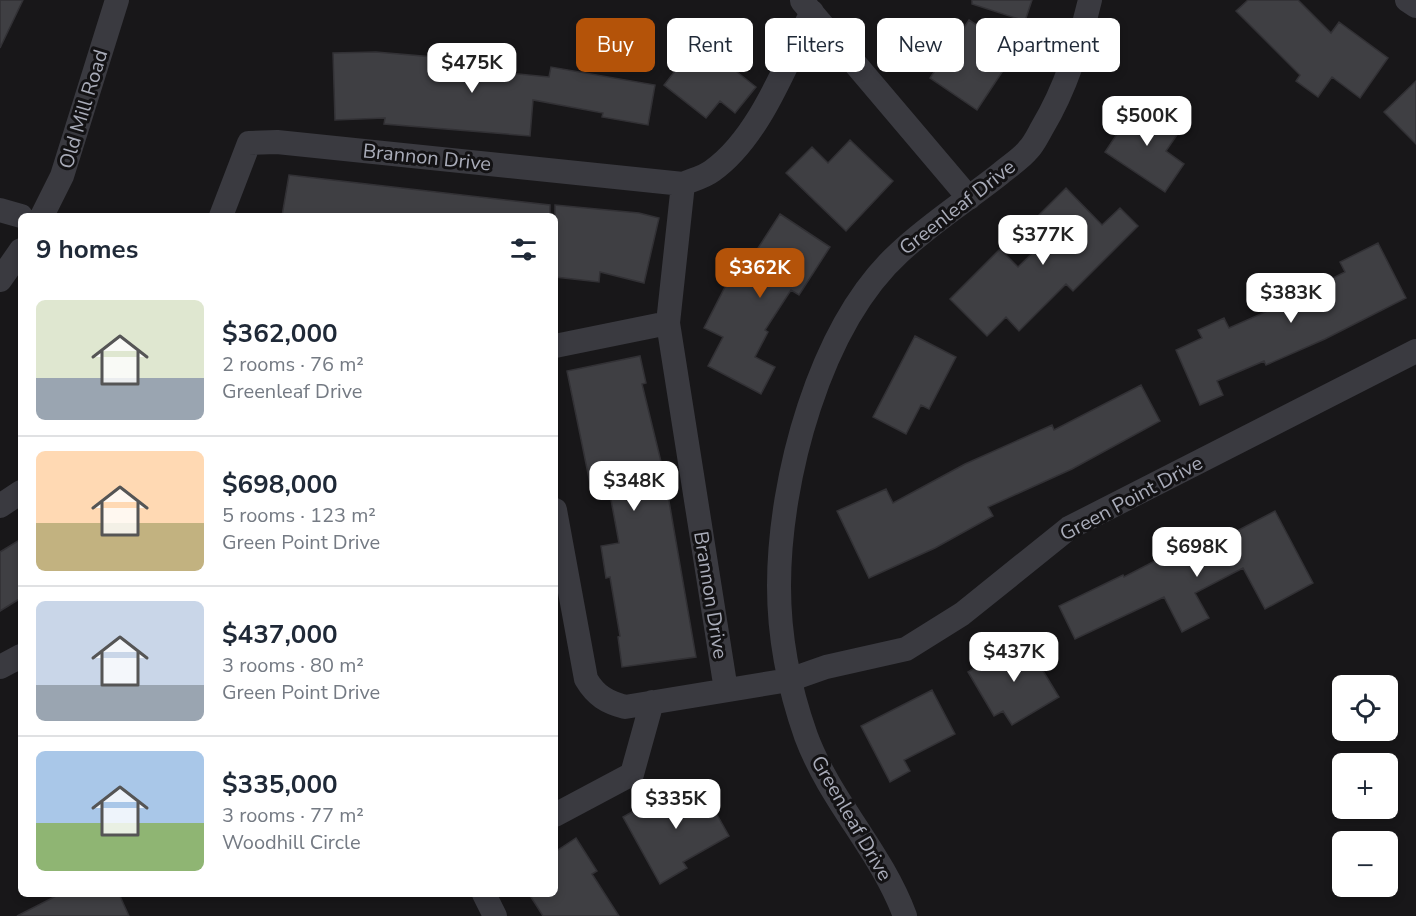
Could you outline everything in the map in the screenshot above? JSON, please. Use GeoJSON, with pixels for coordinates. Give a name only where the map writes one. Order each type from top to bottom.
{"type":"FeatureCollection","features":[{"type":"Feature","properties":{"kind":"street","name":"Old Mill Road"},"geometry":{"type":"LineString","coordinates":[[44,213],[62,176],[117,0]]}},
{"type":"Feature","properties":{"kind":"street","name":"Greenleaf Drive"},"geometry":{"type":"LineString","coordinates":[[905,916],[876,856],[841,806],[821,769],[807,737],[789,680],[780,607],[780,543],[802,429],[819,377],[843,327],[890,260],[922,232],[1028,151],[1052,111],[1075,57],[1090,0]]}},
{"type":"Feature","properties":{"kind":"street"},"geometry":{"type":"LineString","coordinates":[[1407,0],[1416,6]]}},
{"type":"Feature","properties":{"kind":"street"},"geometry":{"type":"LineString","coordinates":[[806,6],[969,198]]}},
{"type":"Feature","properties":{"kind":"street","name":"Brannon Drive"},"geometry":{"type":"LineString","coordinates":[[222,213],[249,143],[277,142],[683,183],[712,171],[738,146],[749,131],[765,105],[806,6]]}},
{"type":"Feature","properties":{"kind":"street","name":"Brannon Drive"},"geometry":{"type":"LineString","coordinates":[[683,183],[668,323],[726,690]]}},
{"type":"Feature","properties":{"kind":"street"},"geometry":{"type":"LineString","coordinates":[[0,210],[18,215]]}},
{"type":"Feature","properties":{"kind":"street"},"geometry":{"type":"LineString","coordinates":[[0,280],[18,254]]}},
{"type":"Feature","properties":{"kind":"street"},"geometry":{"type":"LineString","coordinates":[[558,345],[668,323]]}},
{"type":"Feature","properties":{"kind":"street","name":"Green Point Drive"},"geometry":{"type":"LineString","coordinates":[[789,680],[826,667],[906,649],[962,614],[1070,528],[1416,351]]}},
{"type":"Feature","properties":{"kind":"street"},"geometry":{"type":"LineString","coordinates":[[0,506],[18,494]]}},
{"type":"Feature","properties":{"kind":"street"},"geometry":{"type":"LineString","coordinates":[[558,526],[586,679],[594,693],[610,703],[625,707],[789,680]]}},
{"type":"Feature","properties":{"kind":"street"},"geometry":{"type":"LineString","coordinates":[[0,667],[18,658]]}},
{"type":"Feature","properties":{"kind":"street"},"geometry":{"type":"LineString","coordinates":[[558,813],[632,774],[652,702]]}},
{"type":"Feature","properties":{"kind":"street"},"geometry":{"type":"LineString","coordinates":[[486,897],[495,916]]}},
{"type":"Feature","properties":{"kind":"building"},"geometry":{"type":"Polygon","coordinates":[[[0,0],[23,0],[0,48],[0,0]]]}},
{"type":"Feature","properties":{"kind":"building"},"geometry":{"type":"Polygon","coordinates":[[[972,0],[1032,0],[1026,18],[1016,18],[972,4],[972,0]]]}},
{"type":"Feature","properties":{"kind":"building"},"geometry":{"type":"Polygon","coordinates":[[[1248,0],[1298,0],[1331,33],[1339,22],[1388,58],[1360,98],[1332,77],[1318,97],[1296,81],[1300,75],[1236,11],[1248,0]]]}},
{"type":"Feature","properties":{"kind":"building"},"geometry":{"type":"Polygon","coordinates":[[[969,20],[976,25],[976,72],[1002,72],[977,110],[930,78],[934,72],[964,72],[964,27],[969,20]]]}},
{"type":"Feature","properties":{"kind":"building"},"geometry":{"type":"Polygon","coordinates":[[[376,52],[434,57],[434,60],[490,68],[489,71],[549,77],[551,67],[655,85],[648,125],[602,117],[603,113],[533,100],[530,136],[384,124],[385,118],[335,120],[333,53],[376,52]]]}},
{"type":"Feature","properties":{"kind":"building"},"geometry":{"type":"Polygon","coordinates":[[[674,72],[737,72],[756,87],[735,113],[720,101],[706,118],[664,85],[674,72]]]}},
{"type":"Feature","properties":{"kind":"building"},"geometry":{"type":"Polygon","coordinates":[[[1416,81],[1416,144],[1384,112],[1416,81]]]}},
{"type":"Feature","properties":{"kind":"building"},"geometry":{"type":"Polygon","coordinates":[[[1139,101],[1181,129],[1166,151],[1184,164],[1165,192],[1105,152],[1139,101]]]}},
{"type":"Feature","properties":{"kind":"building"},"geometry":{"type":"Polygon","coordinates":[[[850,140],[893,181],[846,231],[786,173],[812,147],[828,163],[850,140]]]}},
{"type":"Feature","properties":{"kind":"building"},"geometry":{"type":"Polygon","coordinates":[[[289,175],[550,205],[550,213],[283,213],[289,175]]]}},
{"type":"Feature","properties":{"kind":"building"},"geometry":{"type":"Polygon","coordinates":[[[1066,188],[1102,225],[1120,208],[1138,226],[1073,291],[1066,284],[1019,331],[1006,317],[987,336],[950,299],[1000,249],[1018,267],[1051,235],[1035,219],[1066,188]]]}},
{"type":"Feature","properties":{"kind":"building"},"geometry":{"type":"Polygon","coordinates":[[[555,205],[639,213],[659,218],[644,283],[600,272],[599,282],[558,277],[558,213],[555,213],[555,205]]]}},
{"type":"Feature","properties":{"kind":"building"},"geometry":{"type":"Polygon","coordinates":[[[780,214],[830,247],[799,295],[791,290],[765,330],[768,332],[755,357],[775,367],[761,394],[708,366],[723,337],[704,328],[729,279],[721,274],[735,253],[749,262],[780,214]]]}},
{"type":"Feature","properties":{"kind":"building"},"geometry":{"type":"Polygon","coordinates":[[[1378,243],[1406,298],[1325,339],[1266,365],[1264,361],[1217,381],[1223,395],[1200,405],[1176,350],[1202,338],[1198,330],[1224,318],[1229,328],[1333,282],[1331,279],[1345,272],[1340,262],[1378,243]]]}},
{"type":"Feature","properties":{"kind":"building"},"geometry":{"type":"Polygon","coordinates":[[[915,336],[956,357],[929,409],[921,405],[906,434],[873,417],[915,336]]]}},
{"type":"Feature","properties":{"kind":"building"},"geometry":{"type":"Polygon","coordinates":[[[640,356],[646,383],[642,384],[665,478],[696,657],[622,667],[618,637],[620,636],[610,577],[606,578],[601,546],[619,543],[609,489],[592,493],[567,371],[640,356]]]}},
{"type":"Feature","properties":{"kind":"building"},"geometry":{"type":"Polygon","coordinates":[[[1141,385],[1160,421],[1072,469],[988,507],[993,516],[935,548],[869,578],[837,511],[886,489],[893,503],[965,464],[1052,425],[1054,430],[1141,385]]]}},
{"type":"Feature","properties":{"kind":"building"},"geometry":{"type":"Polygon","coordinates":[[[1275,511],[1313,583],[1265,609],[1243,568],[1195,593],[1209,618],[1182,632],[1164,597],[1075,639],[1059,606],[1123,575],[1124,577],[1205,535],[1210,545],[1275,511]]]}},
{"type":"Feature","properties":{"kind":"building"},"geometry":{"type":"Polygon","coordinates":[[[18,541],[18,600],[0,611],[0,552],[18,541]]]}},
{"type":"Feature","properties":{"kind":"building"},"geometry":{"type":"Polygon","coordinates":[[[1023,638],[1059,697],[1012,725],[1003,711],[994,716],[968,672],[1023,638]]]}},
{"type":"Feature","properties":{"kind":"building"},"geometry":{"type":"Polygon","coordinates":[[[932,690],[955,734],[904,760],[910,771],[890,782],[861,726],[932,690]]]}},
{"type":"Feature","properties":{"kind":"building"},"geometry":{"type":"Polygon","coordinates":[[[698,781],[729,836],[683,862],[687,868],[660,884],[623,817],[653,800],[656,805],[698,781]]]}},
{"type":"Feature","properties":{"kind":"building"},"geometry":{"type":"Polygon","coordinates":[[[576,838],[597,871],[592,874],[619,916],[543,916],[531,897],[558,897],[558,850],[576,838]]]}},
{"type":"Feature","properties":{"kind":"building"},"geometry":{"type":"Polygon","coordinates":[[[54,897],[120,897],[129,916],[17,916],[54,897]]]}}]}
